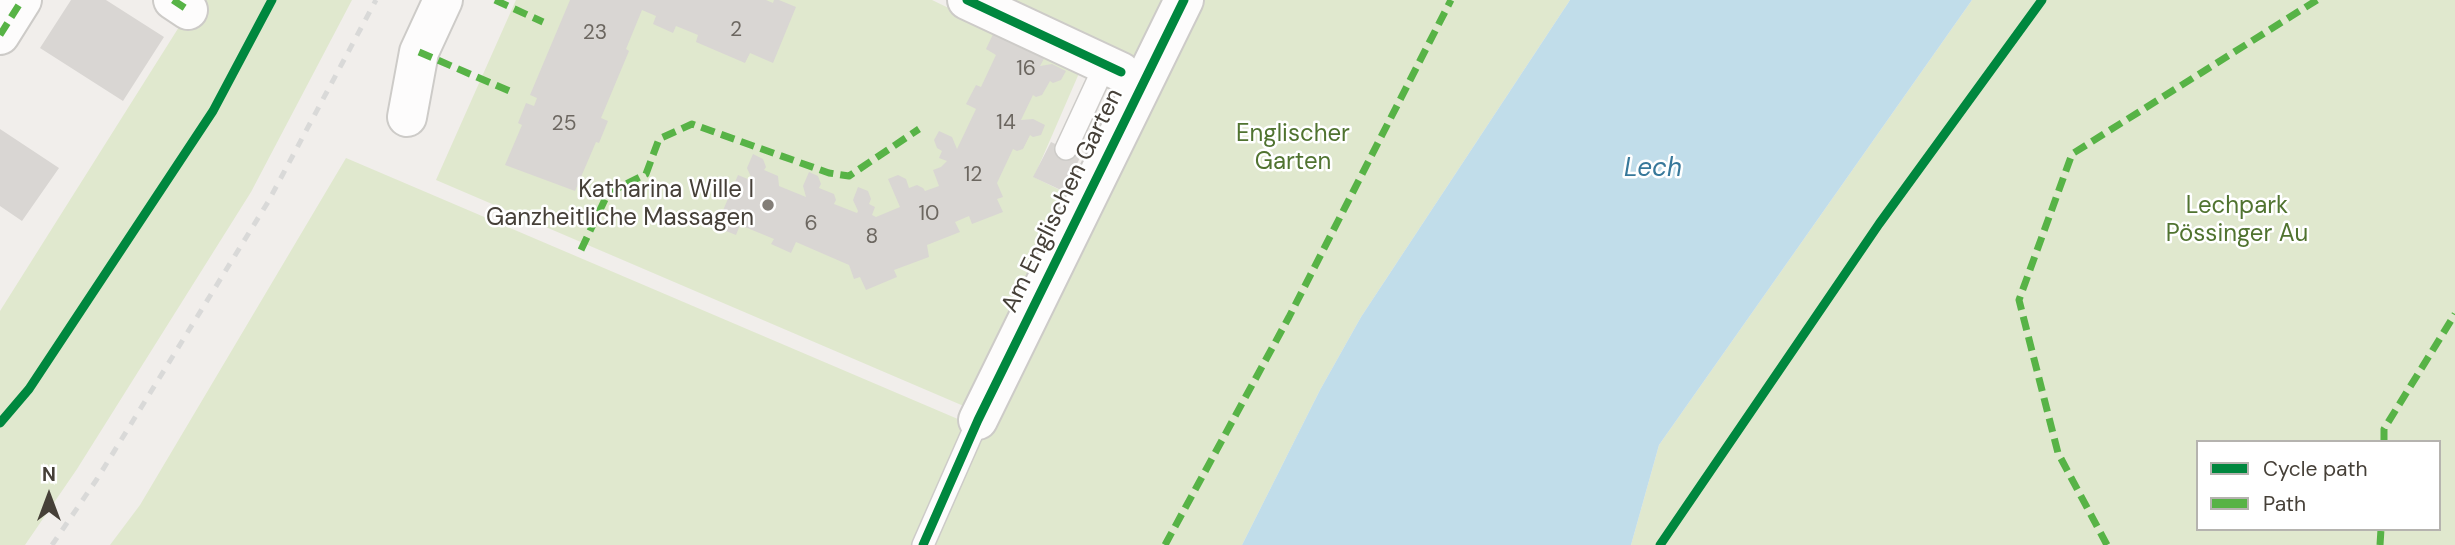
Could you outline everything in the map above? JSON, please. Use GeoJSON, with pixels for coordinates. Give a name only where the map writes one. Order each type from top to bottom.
{"type":"FeatureCollection","features":[{"type":"Feature","properties":{"kind":"street"},"geometry":{"type":"LineString","coordinates":[[0,35],[22,0]]}},
{"type":"Feature","properties":{"kind":"street"},"geometry":{"type":"LineString","coordinates":[[407,117],[419,52],[443,0]]}},
{"type":"Feature","properties":{"kind":"street"},"geometry":{"type":"LineString","coordinates":[[967,0],[1113,69]]}},
{"type":"Feature","properties":{"kind":"street","name":"Am Englischen Garten"},"geometry":{"type":"LineString","coordinates":[[978,420],[1184,0]]}},
{"type":"Feature","properties":{"kind":"lane"},"geometry":{"type":"LineString","coordinates":[[1066,149],[1113,69]]}},
{"type":"Feature","properties":{"kind":"lane"},"geometry":{"type":"LineString","coordinates":[[923,545],[978,420]]}},
{"type":"Feature","properties":{"kind":"green space"},"geometry":{"type":"Polygon","coordinates":[[[196,0],[352,0],[251,192],[77,469],[25,545],[0,545],[0,311],[196,0]]]}},
{"type":"Feature","properties":{"kind":"green space"},"geometry":{"type":"Polygon","coordinates":[[[516,0],[932,0],[1080,71],[1034,177],[1068,194],[966,407],[436,180],[516,0]]]}},
{"type":"Feature","properties":{"kind":"green space"},"geometry":{"type":"Polygon","coordinates":[[[1005,0],[1162,0],[1135,63],[1005,0]]]}},
{"type":"Feature","properties":{"kind":"green space","name":"Englischer Garten"},"geometry":{"type":"Polygon","coordinates":[[[1201,0],[1570,0],[1361,317],[1320,390],[1242,545],[110,545],[140,505],[346,158],[993,434],[1201,0]]]}},
{"type":"Feature","properties":{"kind":"green space","name":"Lechpark Pössinger Au"},"geometry":{"type":"Polygon","coordinates":[[[1972,0],[2455,0],[2455,545],[1631,545],[1659,445],[1972,0]]]}},
{"type":"Feature","properties":{"kind":"water","name":"Lech"},"geometry":{"type":"Polygon","coordinates":[[[1570,0],[1972,0],[1659,445],[1631,545],[1242,545],[1320,390],[1361,317],[1570,0]]]}},
{"type":"Feature","properties":{"kind":"building"},"geometry":{"type":"Polygon","coordinates":[[[71,0],[106,0],[164,37],[123,101],[40,48],[71,0]]]}},
{"type":"Feature","properties":{"kind":"building"},"geometry":{"type":"Polygon","coordinates":[[[570,0],[766,0],[773,3],[774,0],[779,0],[796,7],[773,63],[750,53],[745,63],[696,42],[698,35],[676,26],[673,33],[653,24],[656,16],[642,10],[626,49],[629,51],[601,118],[608,121],[575,191],[505,165],[522,125],[518,123],[526,103],[534,106],[537,98],[530,95],[570,0]]]}},
{"type":"Feature","properties":{"kind":"building"},"geometry":{"type":"Polygon","coordinates":[[[995,30],[1046,55],[1040,66],[1052,64],[1066,71],[1061,80],[1053,83],[1050,81],[1042,95],[1033,95],[1021,120],[1033,119],[1045,125],[1041,135],[1030,135],[1023,149],[1013,149],[997,183],[1003,197],[997,199],[1003,212],[972,224],[969,216],[955,222],[960,232],[927,245],[929,257],[894,270],[897,277],[866,290],[860,277],[854,279],[849,265],[796,242],[791,253],[771,244],[774,239],[740,225],[736,235],[716,227],[738,175],[750,180],[747,168],[753,154],[763,159],[766,167],[764,170],[778,176],[779,186],[806,197],[803,186],[809,172],[818,176],[821,184],[819,188],[834,194],[834,204],[857,213],[853,200],[858,187],[868,191],[871,199],[869,204],[875,207],[872,215],[876,217],[900,207],[888,179],[898,175],[906,179],[909,188],[917,185],[925,191],[939,186],[933,170],[947,161],[939,158],[942,151],[937,148],[934,140],[939,131],[952,137],[957,149],[976,109],[966,104],[976,85],[981,87],[996,55],[986,49],[995,30]]]}},
{"type":"Feature","properties":{"kind":"building"},"geometry":{"type":"Polygon","coordinates":[[[0,129],[59,168],[22,221],[0,206],[0,129]]]}},
{"type":"Feature","properties":{"kind":"building"},"geometry":{"type":"Polygon","coordinates":[[[1051,142],[1081,156],[1063,191],[1033,177],[1051,142]]]}},
{"type":"Feature","properties":{"kind":"railway"},"geometry":{"type":"LineString","coordinates":[[52,545],[97,479],[268,202],[376,0]]}},
{"type":"Feature","properties":{"kind":"marked path"},"geometry":{"type":"LineString","coordinates":[[0,35],[22,0]]}},
{"type":"Feature","properties":{"kind":"marked path"},"geometry":{"type":"LineString","coordinates":[[173,0],[188,10]]}},
{"type":"Feature","properties":{"kind":"marked path"},"geometry":{"type":"LineString","coordinates":[[495,0],[543,22]]}},
{"type":"Feature","properties":{"kind":"marked path"},"geometry":{"type":"LineString","coordinates":[[1165,545],[1289,317],[1451,0]]}},
{"type":"Feature","properties":{"kind":"marked path"},"geometry":{"type":"LineString","coordinates":[[2107,545],[2058,453],[2019,300],[2072,154],[2317,0]]}},
{"type":"Feature","properties":{"kind":"marked path"},"geometry":{"type":"LineString","coordinates":[[419,52],[514,93]]}},
{"type":"Feature","properties":{"kind":"marked path"},"geometry":{"type":"LineString","coordinates":[[581,250],[608,193],[646,174],[659,139],[692,124],[829,173],[849,176],[919,129]]}},
{"type":"Feature","properties":{"kind":"marked path"},"geometry":{"type":"LineString","coordinates":[[2384,440],[2384,429],[2455,314]]}},
{"type":"Feature","properties":{"kind":"marked path"},"geometry":{"type":"LineString","coordinates":[[2380,545],[2381,531]]}},
{"type":"Feature","properties":{"kind":"cycle path"},"geometry":{"type":"LineString","coordinates":[[0,423],[29,389],[213,111],[272,0]]}},
{"type":"Feature","properties":{"kind":"cycle path"},"geometry":{"type":"LineString","coordinates":[[967,0],[1121,72]]}},
{"type":"Feature","properties":{"kind":"cycle path"},"geometry":{"type":"LineString","coordinates":[[923,545],[978,420],[1184,0]]}},
{"type":"Feature","properties":{"kind":"cycle path"},"geometry":{"type":"LineString","coordinates":[[1660,545],[1879,224],[2042,0]]}},
{"type":"Feature","properties":{"kind":"place","name":"Katharina Wille I Ganzheitliche Massagen"},"geometry":{"type":"Point","coordinates":[768,205]}}]}
